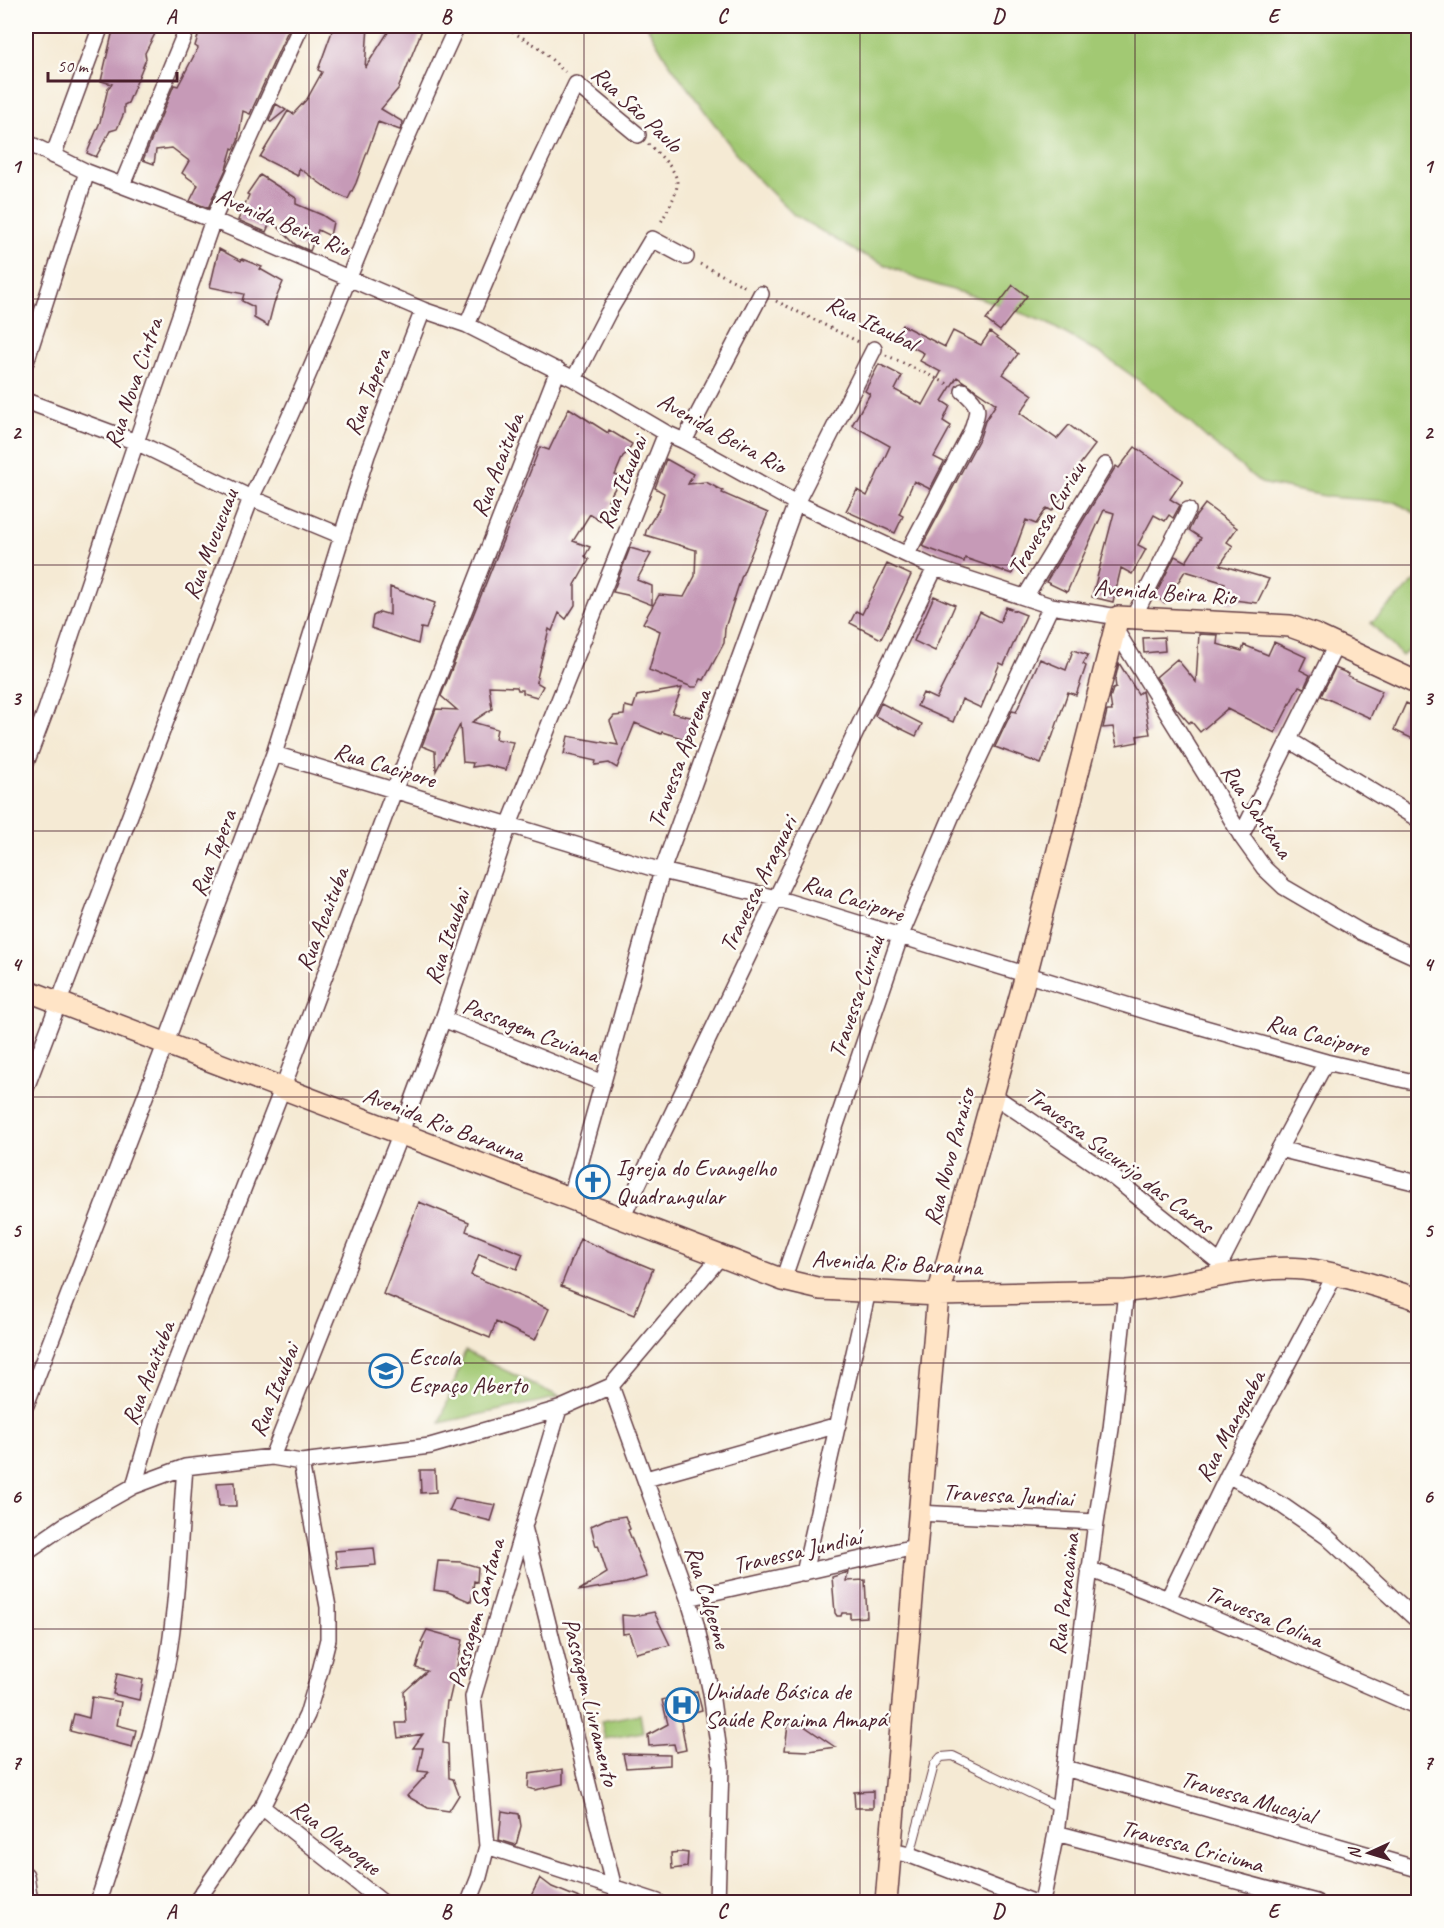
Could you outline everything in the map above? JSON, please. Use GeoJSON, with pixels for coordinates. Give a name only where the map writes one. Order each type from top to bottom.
{"type":"FeatureCollection","features":[{"type":"Feature","properties":{"kind":"street"},"geometry":{"type":"LineString","coordinates":[[53,156],[101,26]]}},
{"type":"Feature","properties":{"kind":"street"},"geometry":{"type":"LineString","coordinates":[[122,185],[188,26]]}},
{"type":"Feature","properties":{"kind":"street","name":"Rua Nova Cintra"},"geometry":{"type":"LineString","coordinates":[[26,763],[213,220],[301,26]]}},
{"type":"Feature","properties":{"kind":"street","name":"Rua Mucucuau"},"geometry":{"type":"LineString","coordinates":[[26,1088],[251,498],[280,440],[396,163],[457,26]]}},
{"type":"Feature","properties":{"kind":"street"},"geometry":{"type":"LineString","coordinates":[[467,325],[518,206],[576,84]]}},
{"type":"Feature","properties":{"kind":"street","name":"Rua São Paulo"},"geometry":{"type":"LineString","coordinates":[[576,84],[638,135]]}},
{"type":"Feature","properties":{"kind":"street","name":"Avenida Beira Rio"},"geometry":{"type":"LineString","coordinates":[[26,142],[87,172],[213,220],[423,310],[467,325],[558,370],[666,433],[796,503],[935,568],[1051,606],[1122,621],[1290,626],[1419,683]]}},
{"type":"Feature","properties":{"kind":"street"},"geometry":{"type":"LineString","coordinates":[[26,362],[87,172]]}},
{"type":"Feature","properties":{"kind":"street"},"geometry":{"type":"LineString","coordinates":[[574,379],[608,313],[652,239],[686,257]]}},
{"type":"Feature","properties":{"kind":"street","name":"Rua Itaubai"},"geometry":{"type":"LineString","coordinates":[[684,441],[761,294]]}},
{"type":"Feature","properties":{"kind":"street","name":"Rua Tapera"},"geometry":{"type":"LineString","coordinates":[[26,1405],[274,754],[367,455],[423,310]]}},
{"type":"Feature","properties":{"kind":"street","name":"Travessa Aporema"},"geometry":{"type":"LineString","coordinates":[[570,1200],[662,871],[796,503],[874,350]]}},
{"type":"Feature","properties":{"kind":"street","name":"Rua Acaituba"},"geometry":{"type":"LineString","coordinates":[[134,1486],[153,1420],[283,1088],[394,791],[558,370]]}},
{"type":"Feature","properties":{"kind":"street"},"geometry":{"type":"LineString","coordinates":[[907,554],[970,432],[977,411],[975,401],[963,391]]}},
{"type":"Feature","properties":{"kind":"street"},"geometry":{"type":"LineString","coordinates":[[26,401],[136,442],[251,498],[342,536]]}},
{"type":"Feature","properties":{"kind":"street","name":"Rua Itaubai"},"geometry":{"type":"LineString","coordinates":[[272,1456],[443,1019],[509,825],[666,433]]}},
{"type":"Feature","properties":{"kind":"street","name":"Travessa Curiau"},"geometry":{"type":"LineString","coordinates":[[1025,597],[1105,465]]}},
{"type":"Feature","properties":{"kind":"street"},"geometry":{"type":"LineString","coordinates":[[1122,621],[1188,510]]}},
{"type":"Feature","properties":{"kind":"street","name":"Travessa Araguari"},"geometry":{"type":"LineString","coordinates":[[621,1220],[935,568]]}},
{"type":"Feature","properties":{"kind":"street","name":"Travessa Curiau"},"geometry":{"type":"LineString","coordinates":[[783,1280],[900,937],[952,815],[1051,606]]}},
{"type":"Feature","properties":{"kind":"street","name":"Rua Santana"},"geometry":{"type":"LineString","coordinates":[[1122,621],[1241,836],[1264,867],[1284,887],[1361,932],[1419,958]]}},
{"type":"Feature","properties":{"kind":"street","name":"Rua Novo Paraiso"},"geometry":{"type":"LineString","coordinates":[[885,1902],[900,1853],[915,1546],[938,1295],[1122,621]]}},
{"type":"Feature","properties":{"kind":"street"},"geometry":{"type":"LineString","coordinates":[[1241,836],[1336,645]]}},
{"type":"Feature","properties":{"kind":"street"},"geometry":{"type":"LineString","coordinates":[[1289,740],[1419,819]]}},
{"type":"Feature","properties":{"kind":"street","name":"Rua Cacipore"},"geometry":{"type":"LineString","coordinates":[[274,754],[662,871],[776,898],[1159,1015],[1326,1062],[1419,1083]]}},
{"type":"Feature","properties":{"kind":"street","name":"Avenida Rio Barauna"},"geometry":{"type":"LineString","coordinates":[[26,990],[621,1220],[783,1280],[820,1289],[938,1295],[1126,1291],[1148,1289],[1217,1270],[1304,1269],[1335,1275],[1419,1299]]}},
{"type":"Feature","properties":{"kind":"street","name":"Passagem Czviana"},"geometry":{"type":"LineString","coordinates":[[443,1019],[603,1083]]}},
{"type":"Feature","properties":{"kind":"street","name":"Travessa Sucurijo das Caras"},"geometry":{"type":"LineString","coordinates":[[993,1095],[1108,1173],[1217,1270],[1326,1062]]}},
{"type":"Feature","properties":{"kind":"street"},"geometry":{"type":"LineString","coordinates":[[1279,1149],[1419,1184]]}},
{"type":"Feature","properties":{"kind":"street"},"geometry":{"type":"LineString","coordinates":[[26,1552],[68,1523],[134,1486],[185,1467],[272,1456],[302,1462],[430,1446],[559,1409],[611,1386],[721,1256]]}},
{"type":"Feature","properties":{"kind":"street","name":"Rua Manguaba"},"geometry":{"type":"LineString","coordinates":[[1168,1599],[1228,1475],[1335,1275]]}},
{"type":"Feature","properties":{"kind":"street"},"geometry":{"type":"LineString","coordinates":[[804,1573],[868,1291]]}},
{"type":"Feature","properties":{"kind":"street","name":"Rua Paracaima"},"geometry":{"type":"LineString","coordinates":[[1042,1902],[1060,1808],[1089,1569],[1111,1429],[1126,1291]]}},
{"type":"Feature","properties":{"kind":"street","name":"Rua Calçeone"},"geometry":{"type":"LineString","coordinates":[[611,1386],[688,1598],[711,1694],[721,1766],[717,1902]]}},
{"type":"Feature","properties":{"kind":"street","name":"Passagem Santana"},"geometry":{"type":"LineString","coordinates":[[469,1902],[479,1878],[487,1846],[473,1697],[559,1409]]}},
{"type":"Feature","properties":{"kind":"street"},"geometry":{"type":"LineString","coordinates":[[646,1479],[837,1425]]}},
{"type":"Feature","properties":{"kind":"street"},"geometry":{"type":"LineString","coordinates":[[196,1902],[262,1807],[307,1715],[328,1639],[328,1607],[302,1462]]}},
{"type":"Feature","properties":{"kind":"street"},"geometry":{"type":"LineString","coordinates":[[98,1902],[151,1730],[168,1658],[185,1467]]}},
{"type":"Feature","properties":{"kind":"street"},"geometry":{"type":"LineString","coordinates":[[1228,1475],[1283,1506],[1326,1536],[1419,1621]]}},
{"type":"Feature","properties":{"kind":"street","name":"Travessa Jundiai"},"geometry":{"type":"LineString","coordinates":[[918,1513],[1096,1522]]}},
{"type":"Feature","properties":{"kind":"street","name":"Passagem Livramento"},"geometry":{"type":"LineString","coordinates":[[524,1527],[614,1888]]}},
{"type":"Feature","properties":{"kind":"street","name":"Travessa Jundiaí"},"geometry":{"type":"LineString","coordinates":[[688,1598],[915,1546]]}},
{"type":"Feature","properties":{"kind":"street","name":"Travessa Colina"},"geometry":{"type":"LineString","coordinates":[[1089,1569],[1168,1599],[1417,1705]]}},
{"type":"Feature","properties":{"kind":"street","name":"Travessa Mucajal"},"geometry":{"type":"LineString","coordinates":[[1065,1768],[1419,1869]]}},
{"type":"Feature","properties":{"kind":"street","name":"Rua Olapoque"},"geometry":{"type":"LineString","coordinates":[[262,1807],[382,1902]]}},
{"type":"Feature","properties":{"kind":"street","name":"Travessa Criciuma"},"geometry":{"type":"LineString","coordinates":[[1056,1833],[1316,1902]]}},
{"type":"Feature","properties":{"kind":"street"},"geometry":{"type":"LineString","coordinates":[[487,1846],[658,1902]]}},
{"type":"Feature","properties":{"kind":"street"},"geometry":{"type":"LineString","coordinates":[[900,1853],[1033,1902]]}},
{"type":"Feature","properties":{"kind":"street"},"geometry":{"type":"LineString","coordinates":[[26,1875],[30,1902]]}},
{"type":"Feature","properties":{"kind":"lane"},"geometry":{"type":"LineString","coordinates":[[900,1853],[934,1765],[941,1757],[953,1756],[1060,1808]]}},
{"type":"Feature","properties":{"kind":"path","name":"Rua São Paulo"},"geometry":{"type":"LineString","coordinates":[[502,26],[537,46],[576,84]]}},
{"type":"Feature","properties":{"kind":"path","name":"Rua São Paulo"},"geometry":{"type":"LineString","coordinates":[[638,135],[664,159],[679,184],[652,239]]}},
{"type":"Feature","properties":{"kind":"path"},"geometry":{"type":"LineString","coordinates":[[686,257],[761,294]]}},
{"type":"Feature","properties":{"kind":"path","name":"Rua Itaubal"},"geometry":{"type":"LineString","coordinates":[[761,294],[963,391]]}},
{"type":"Feature","properties":{"kind":"green space"},"geometry":{"type":"Polygon","coordinates":[[[647,26],[1418,26],[1418,515],[1395,502],[1329,497],[1261,483],[1159,395],[1103,355],[1045,322],[983,299],[920,280],[857,252],[794,215],[746,167],[667,60],[647,26]]]}},
{"type":"Feature","properties":{"kind":"green space"},"geometry":{"type":"Polygon","coordinates":[[[1418,578],[1418,641],[1402,656],[1371,623],[1418,578]]]}},
{"type":"Feature","properties":{"kind":"green space"},"geometry":{"type":"Polygon","coordinates":[[[465,1351],[560,1397],[440,1423],[465,1351]]]}},
{"type":"Feature","properties":{"kind":"green space"},"geometry":{"type":"Polygon","coordinates":[[[640,1714],[643,1732],[605,1739],[601,1721],[640,1714]]]}},
{"type":"Feature","properties":{"kind":"building"},"geometry":{"type":"Polygon","coordinates":[[[114,26],[159,26],[145,53],[146,59],[128,103],[124,105],[124,113],[117,129],[110,131],[96,157],[87,153],[100,122],[108,88],[112,84],[101,81],[114,26]]]}},
{"type":"Feature","properties":{"kind":"building"},"geometry":{"type":"Polygon","coordinates":[[[201,26],[290,26],[250,114],[243,111],[238,141],[234,149],[232,148],[226,169],[208,208],[190,201],[198,185],[182,173],[189,161],[172,148],[156,150],[154,164],[143,160],[174,85],[178,86],[198,48],[195,46],[201,26]]]}},
{"type":"Feature","properties":{"kind":"building"},"geometry":{"type":"Polygon","coordinates":[[[334,26],[368,26],[365,68],[392,26],[411,26],[422,30],[398,89],[381,109],[403,122],[400,130],[378,122],[348,199],[331,191],[299,168],[298,176],[260,157],[288,111],[293,114],[307,99],[322,72],[318,70],[334,26]]]}},
{"type":"Feature","properties":{"kind":"building"},"geometry":{"type":"Polygon","coordinates":[[[276,104],[286,110],[271,122],[269,121],[276,104]]]}},
{"type":"Feature","properties":{"kind":"building"},"geometry":{"type":"Polygon","coordinates":[[[260,175],[296,198],[296,204],[333,222],[330,236],[318,230],[310,251],[296,245],[271,220],[266,232],[238,220],[249,195],[247,194],[260,175]]]}},
{"type":"Feature","properties":{"kind":"building"},"geometry":{"type":"Polygon","coordinates":[[[219,249],[241,261],[242,259],[262,267],[260,269],[283,282],[268,326],[254,318],[254,307],[242,301],[244,294],[210,287],[219,249]]]}},
{"type":"Feature","properties":{"kind":"building"},"geometry":{"type":"Polygon","coordinates":[[[1013,285],[1027,296],[1000,331],[986,320],[1013,285]]]}},
{"type":"Feature","properties":{"kind":"building"},"geometry":{"type":"Polygon","coordinates":[[[902,325],[945,347],[953,331],[981,345],[990,332],[1018,354],[1003,374],[1033,395],[1020,413],[1057,439],[1069,425],[1095,445],[1075,471],[1078,474],[1052,511],[1047,508],[1036,524],[1026,520],[1012,558],[1017,560],[1012,574],[965,558],[964,562],[922,546],[980,437],[985,421],[996,404],[957,377],[942,401],[950,406],[943,421],[951,426],[934,457],[944,462],[930,489],[914,481],[899,514],[903,516],[895,533],[846,511],[857,490],[867,496],[890,446],[852,425],[870,394],[865,391],[879,364],[902,376],[895,390],[923,405],[941,372],[920,361],[924,353],[895,338],[902,325]]]}},
{"type":"Feature","properties":{"kind":"building"},"geometry":{"type":"Polygon","coordinates":[[[569,408],[608,433],[609,430],[632,444],[623,456],[615,475],[618,476],[615,488],[608,500],[613,502],[601,521],[590,514],[573,541],[590,547],[585,556],[589,560],[575,585],[575,605],[566,619],[559,613],[552,631],[549,629],[536,682],[543,686],[537,697],[523,693],[523,690],[518,690],[517,687],[489,686],[492,709],[472,722],[497,729],[495,739],[513,742],[506,770],[486,765],[472,767],[473,763],[463,762],[460,725],[436,771],[435,751],[422,746],[436,709],[457,710],[441,696],[540,447],[549,450],[569,408]]]}},
{"type":"Feature","properties":{"kind":"building"},"geometry":{"type":"Polygon","coordinates":[[[1135,447],[1183,480],[1170,499],[1180,505],[1173,518],[1169,515],[1165,521],[1154,515],[1138,545],[1146,549],[1132,574],[1121,568],[1113,602],[1092,597],[1114,513],[1104,510],[1067,592],[1046,582],[1116,466],[1119,468],[1135,447]]]}},
{"type":"Feature","properties":{"kind":"building"},"geometry":{"type":"Polygon","coordinates":[[[666,459],[693,474],[688,484],[706,482],[723,491],[722,493],[768,513],[741,578],[725,628],[724,643],[704,680],[701,679],[697,687],[649,670],[660,631],[643,623],[659,595],[684,597],[695,576],[696,550],[645,535],[659,509],[664,493],[655,488],[666,459]]]}},
{"type":"Feature","properties":{"kind":"building"},"geometry":{"type":"Polygon","coordinates":[[[1205,504],[1237,528],[1227,542],[1233,546],[1220,565],[1269,579],[1257,603],[1234,600],[1233,604],[1220,600],[1225,583],[1185,571],[1165,603],[1155,596],[1175,556],[1186,562],[1201,538],[1189,530],[1205,504]]]}},
{"type":"Feature","properties":{"kind":"building"},"geometry":{"type":"Polygon","coordinates":[[[630,548],[651,554],[637,580],[652,586],[652,605],[613,592],[630,548]]]}},
{"type":"Feature","properties":{"kind":"building"},"geometry":{"type":"Polygon","coordinates":[[[887,564],[911,575],[881,639],[850,623],[856,611],[862,614],[887,564]]]}},
{"type":"Feature","properties":{"kind":"building"},"geometry":{"type":"Polygon","coordinates":[[[390,587],[435,603],[426,629],[421,628],[418,644],[371,628],[373,616],[380,612],[390,615],[390,587]]]}},
{"type":"Feature","properties":{"kind":"building"},"geometry":{"type":"Polygon","coordinates":[[[934,596],[955,605],[935,651],[914,641],[934,596]]]}},
{"type":"Feature","properties":{"kind":"building"},"geometry":{"type":"Polygon","coordinates":[[[1006,607],[1026,615],[1004,665],[1000,663],[981,708],[962,699],[953,722],[917,706],[923,693],[936,699],[980,612],[1000,622],[1006,607]]]}},
{"type":"Feature","properties":{"kind":"building"},"geometry":{"type":"Polygon","coordinates":[[[1199,634],[1218,635],[1217,644],[1242,651],[1244,645],[1268,655],[1274,642],[1306,657],[1300,670],[1310,675],[1304,688],[1299,686],[1275,733],[1227,709],[1200,732],[1175,707],[1156,677],[1177,659],[1196,682],[1199,634]]]}},
{"type":"Feature","properties":{"kind":"building"},"geometry":{"type":"Polygon","coordinates":[[[1164,637],[1165,651],[1144,653],[1143,638],[1164,637]]]}},
{"type":"Feature","properties":{"kind":"building"},"geometry":{"type":"Polygon","coordinates":[[[1073,650],[1088,655],[1083,664],[1086,666],[1076,695],[1068,692],[1041,764],[995,747],[1012,711],[1016,712],[1040,659],[1066,670],[1073,650]]]}},
{"type":"Feature","properties":{"kind":"building"},"geometry":{"type":"Polygon","coordinates":[[[1119,663],[1138,694],[1142,691],[1150,734],[1137,736],[1138,742],[1117,746],[1113,727],[1103,728],[1107,711],[1112,711],[1110,698],[1113,689],[1116,688],[1115,680],[1119,663]]]}},
{"type":"Feature","properties":{"kind":"building"},"geometry":{"type":"Polygon","coordinates":[[[1335,668],[1382,691],[1370,718],[1321,696],[1335,668]]]}},
{"type":"Feature","properties":{"kind":"building"},"geometry":{"type":"Polygon","coordinates":[[[682,688],[672,713],[695,718],[685,739],[662,732],[661,734],[635,723],[617,768],[609,763],[595,765],[596,761],[564,754],[568,736],[618,745],[610,721],[614,716],[624,715],[625,706],[633,708],[637,696],[682,688]]]}},
{"type":"Feature","properties":{"kind":"building"},"geometry":{"type":"Polygon","coordinates":[[[881,703],[922,724],[916,736],[875,716],[881,703]]]}},
{"type":"Feature","properties":{"kind":"building"},"geometry":{"type":"Polygon","coordinates":[[[1406,703],[1419,709],[1419,725],[1413,739],[1394,730],[1406,703]]]}},
{"type":"Feature","properties":{"kind":"building","name":"Igreja do Evangelho Quadrangular"},"geometry":{"type":"Polygon","coordinates":[[[589,1168],[604,1173],[597,1195],[583,1190],[589,1168]]]}},
{"type":"Feature","properties":{"kind":"building"},"geometry":{"type":"Polygon","coordinates":[[[419,1202],[469,1222],[466,1231],[523,1254],[517,1269],[479,1254],[471,1275],[549,1309],[535,1340],[496,1322],[490,1338],[383,1294],[419,1202]]]}},
{"type":"Feature","properties":{"kind":"building"},"geometry":{"type":"Polygon","coordinates":[[[580,1239],[653,1269],[634,1315],[561,1286],[580,1239]]]}},
{"type":"Feature","properties":{"kind":"building"},"geometry":{"type":"Polygon","coordinates":[[[420,1470],[435,1470],[436,1492],[421,1493],[420,1470]]]}},
{"type":"Feature","properties":{"kind":"building"},"geometry":{"type":"Polygon","coordinates":[[[235,1482],[236,1506],[219,1506],[217,1483],[235,1482]]]}},
{"type":"Feature","properties":{"kind":"building"},"geometry":{"type":"Polygon","coordinates":[[[455,1498],[496,1505],[491,1521],[449,1511],[455,1498]]]}},
{"type":"Feature","properties":{"kind":"building"},"geometry":{"type":"Polygon","coordinates":[[[625,1516],[630,1529],[628,1530],[647,1577],[578,1591],[607,1573],[591,1526],[606,1519],[625,1516]]]}},
{"type":"Feature","properties":{"kind":"building"},"geometry":{"type":"Polygon","coordinates":[[[374,1548],[376,1565],[337,1568],[335,1551],[374,1548]]]}},
{"type":"Feature","properties":{"kind":"building"},"geometry":{"type":"Polygon","coordinates":[[[438,1561],[461,1562],[478,1567],[477,1582],[474,1581],[471,1602],[448,1592],[434,1590],[438,1561]]]}},
{"type":"Feature","properties":{"kind":"building"},"geometry":{"type":"Polygon","coordinates":[[[848,1572],[846,1581],[865,1580],[867,1617],[850,1618],[850,1613],[837,1616],[835,1613],[832,1577],[848,1572]]]}},
{"type":"Feature","properties":{"kind":"building"},"geometry":{"type":"Polygon","coordinates":[[[654,1612],[670,1645],[636,1653],[629,1633],[623,1634],[622,1615],[634,1616],[654,1612]]]}},
{"type":"Feature","properties":{"kind":"building"},"geometry":{"type":"Polygon","coordinates":[[[427,1630],[463,1640],[449,1701],[447,1701],[443,1743],[448,1744],[449,1778],[453,1779],[459,1795],[449,1811],[428,1808],[407,1796],[429,1772],[418,1771],[423,1748],[413,1748],[423,1734],[398,1738],[396,1723],[406,1723],[404,1692],[427,1671],[416,1668],[424,1643],[421,1642],[427,1630]]]}},
{"type":"Feature","properties":{"kind":"building"},"geometry":{"type":"Polygon","coordinates":[[[117,1674],[143,1680],[139,1700],[113,1694],[117,1674]]]}},
{"type":"Feature","properties":{"kind":"building"},"geometry":{"type":"Polygon","coordinates":[[[697,1691],[702,1710],[680,1716],[686,1750],[676,1752],[674,1744],[649,1746],[648,1735],[668,1724],[662,1700],[697,1691]]]}},
{"type":"Feature","properties":{"kind":"building"},"geometry":{"type":"Polygon","coordinates":[[[92,1697],[121,1702],[117,1725],[136,1730],[132,1747],[70,1731],[74,1714],[89,1718],[92,1697]]]}},
{"type":"Feature","properties":{"kind":"building"},"geometry":{"type":"Polygon","coordinates":[[[788,1724],[804,1726],[835,1747],[809,1751],[785,1750],[788,1724]]]}},
{"type":"Feature","properties":{"kind":"building"},"geometry":{"type":"Polygon","coordinates":[[[623,1754],[670,1755],[670,1765],[626,1768],[623,1754]]]}},
{"type":"Feature","properties":{"kind":"building"},"geometry":{"type":"Polygon","coordinates":[[[563,1769],[563,1784],[535,1790],[528,1788],[529,1774],[563,1769]]]}},
{"type":"Feature","properties":{"kind":"building"},"geometry":{"type":"Polygon","coordinates":[[[873,1791],[873,1808],[855,1808],[854,1792],[873,1791]]]}},
{"type":"Feature","properties":{"kind":"building"},"geometry":{"type":"Polygon","coordinates":[[[502,1811],[519,1814],[521,1826],[516,1845],[499,1840],[502,1811]]]}},
{"type":"Feature","properties":{"kind":"building"},"geometry":{"type":"Polygon","coordinates":[[[671,1853],[688,1853],[687,1867],[672,1869],[671,1853]]]}},
{"type":"Feature","properties":{"kind":"building"},"geometry":{"type":"Polygon","coordinates":[[[540,1878],[552,1887],[589,1902],[528,1902],[540,1878]]]}},
{"type":"Feature","properties":{"kind":"place","name":"Igreja do Evangelho Quadrangular"},"geometry":{"type":"Point","coordinates":[593,1182]}},
{"type":"Feature","properties":{"kind":"place","name":"Escola Espaço Aberto"},"geometry":{"type":"Point","coordinates":[386,1371]}},
{"type":"Feature","properties":{"kind":"place","name":"Unidade Básica de Saúde Roraima Amapá"},"geometry":{"type":"Point","coordinates":[682,1705]}}]}
